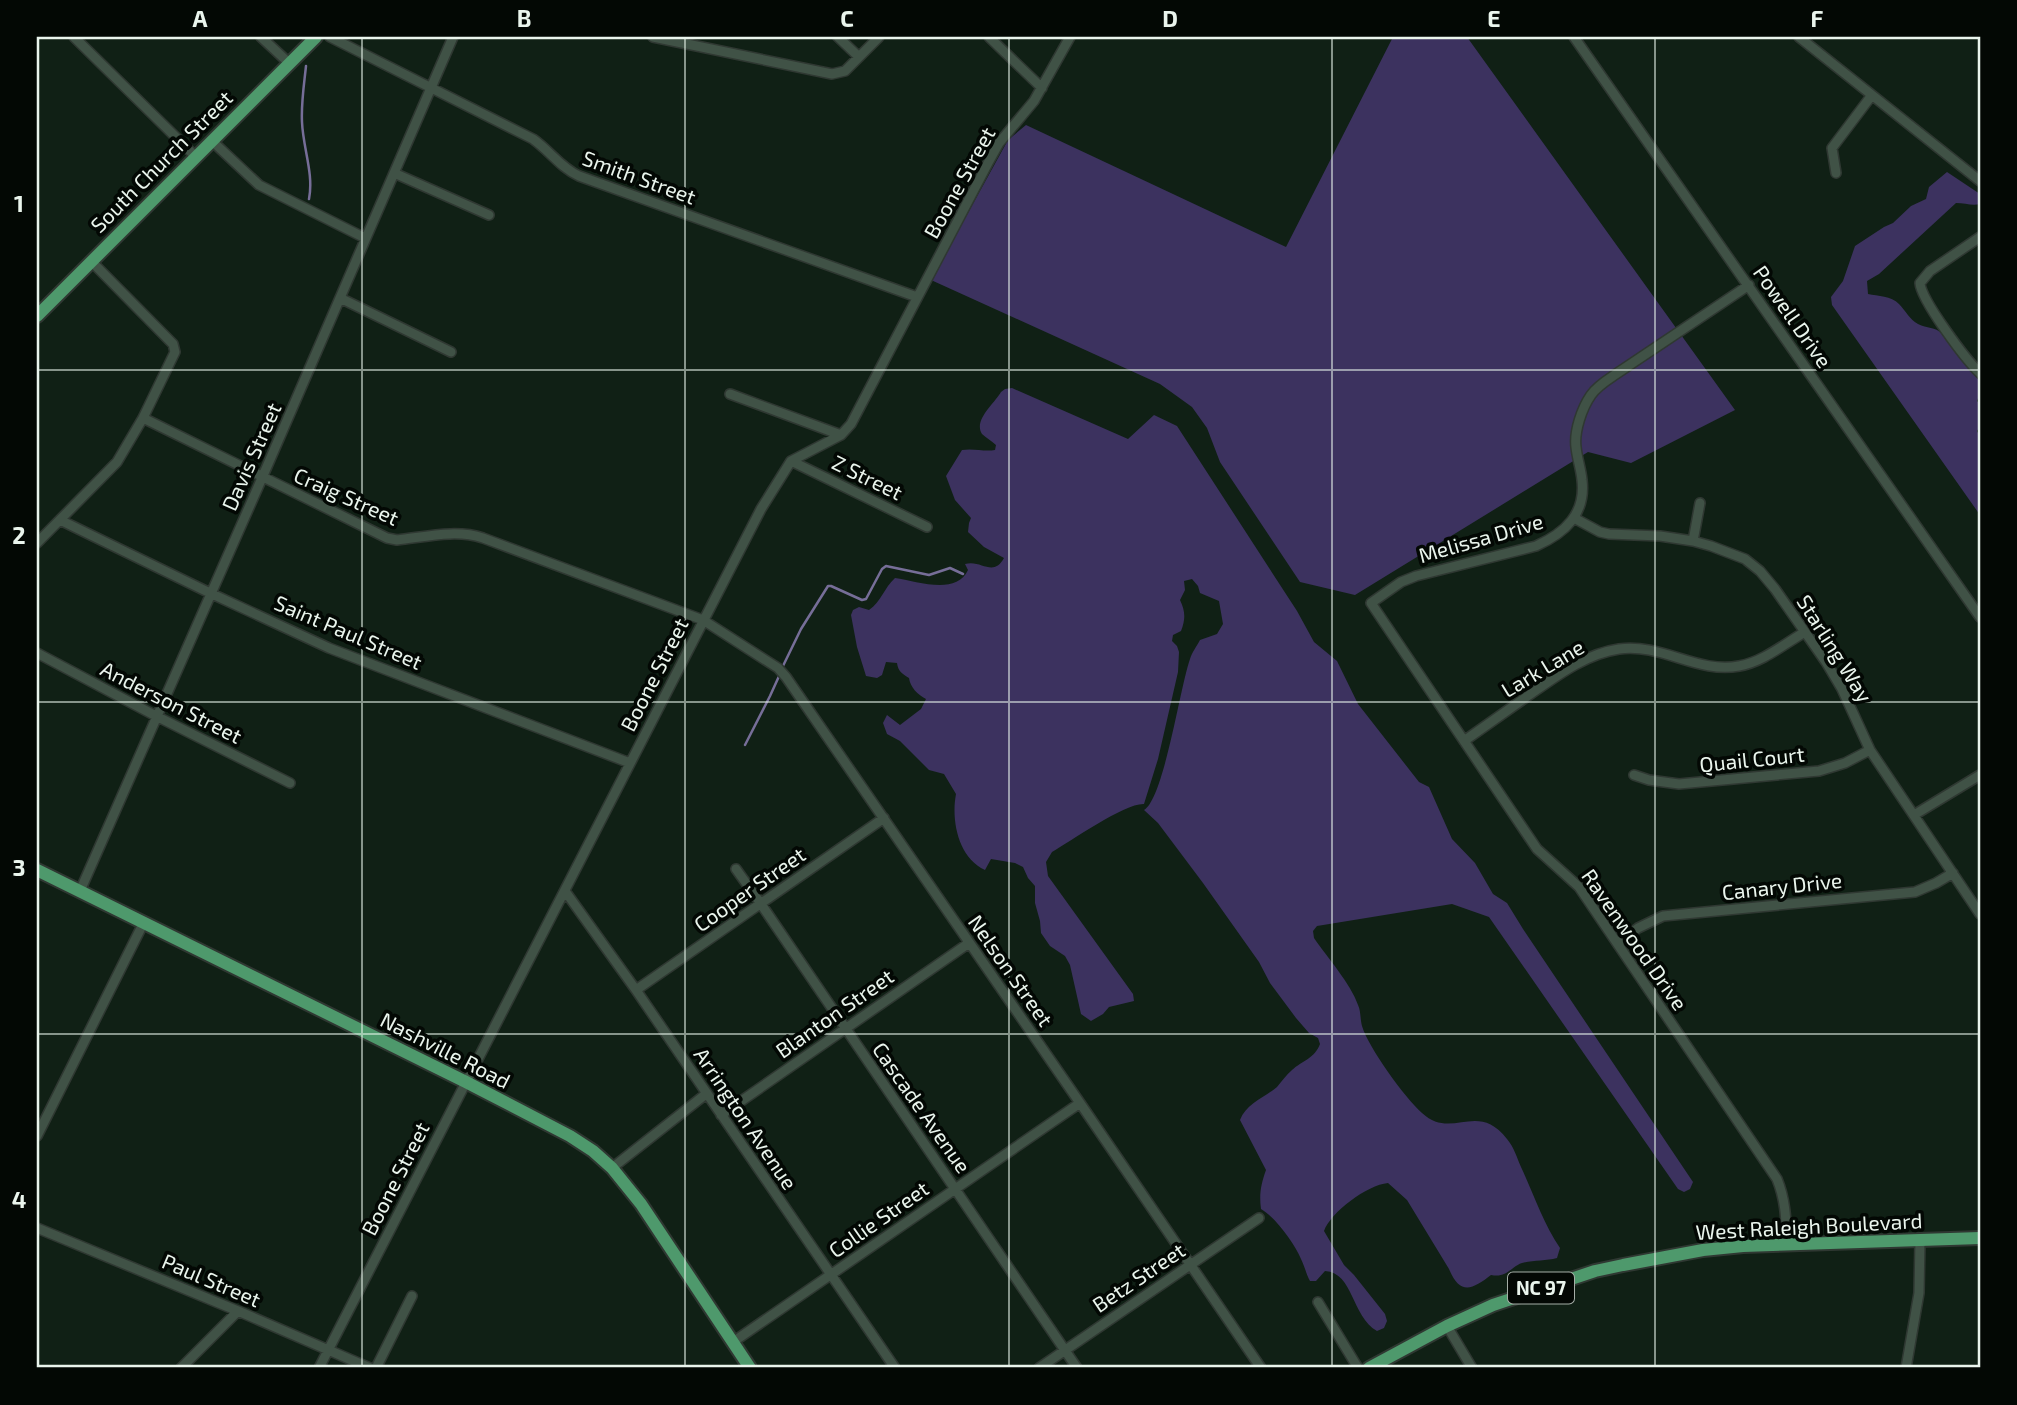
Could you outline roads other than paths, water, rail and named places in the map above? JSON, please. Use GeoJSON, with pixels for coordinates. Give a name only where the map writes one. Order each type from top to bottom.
{"type":"FeatureCollection","features":[{"type":"Feature","properties":{"kind":"main road","name":"South Church Street"},"geometry":{"type":"LineString","coordinates":[[37,316],[316,37]]}},
{"type":"Feature","properties":{"kind":"main road","name":"Nashville Road"},"geometry":{"type":"LineString","coordinates":[[37,870],[466,1082],[570,1136],[593,1151],[612,1168],[641,1204],[750,1368]]}},
{"type":"Feature","properties":{"kind":"main road","name":"West Raleigh Boulevard"},"geometry":{"type":"LineString","coordinates":[[1369,1368],[1447,1326],[1493,1305],[1595,1271],[1703,1250],[1787,1244],[1980,1238]]}},
{"type":"Feature","properties":{"kind":"street"},"geometry":{"type":"LineString","coordinates":[[74,37],[195,156]]}},
{"type":"Feature","properties":{"kind":"street"},"geometry":{"type":"LineString","coordinates":[[261,37],[289,63]]}},
{"type":"Feature","properties":{"kind":"street","name":"Smith Street"},"geometry":{"type":"LineString","coordinates":[[330,37],[533,139],[545,147],[566,170],[579,176],[917,297]]}},
{"type":"Feature","properties":{"kind":"street","name":"Davis Street"},"geometry":{"type":"LineString","coordinates":[[79,891],[453,37]]}},
{"type":"Feature","properties":{"kind":"street"},"geometry":{"type":"LineString","coordinates":[[653,37],[684,40],[832,74],[845,71],[879,37]]}},
{"type":"Feature","properties":{"kind":"street"},"geometry":{"type":"LineString","coordinates":[[838,37],[859,57]]}},
{"type":"Feature","properties":{"kind":"street"},"geometry":{"type":"LineString","coordinates":[[989,37],[1042,88]]}},
{"type":"Feature","properties":{"kind":"street","name":"Boone Street"},"geometry":{"type":"LineString","coordinates":[[319,1368],[761,509],[791,461],[841,435],[851,424],[999,143],[1034,101],[1070,37]]}},
{"type":"Feature","properties":{"kind":"street","name":"Powell Drive"},"geometry":{"type":"LineString","coordinates":[[1574,37],[1980,617]]}},
{"type":"Feature","properties":{"kind":"street"},"geometry":{"type":"LineString","coordinates":[[1799,37],[1980,181]]}},
{"type":"Feature","properties":{"kind":"street"},"geometry":{"type":"LineString","coordinates":[[1836,173],[1832,148],[1872,95]]}},
{"type":"Feature","properties":{"kind":"street"},"geometry":{"type":"LineString","coordinates":[[211,140],[259,185],[365,238]]}},
{"type":"Feature","properties":{"kind":"street"},"geometry":{"type":"LineString","coordinates":[[394,173],[489,215]]}},
{"type":"Feature","properties":{"kind":"street"},"geometry":{"type":"LineString","coordinates":[[1980,237],[1930,271],[1920,283],[1925,297],[1948,332],[1980,373]]}},
{"type":"Feature","properties":{"kind":"street"},"geometry":{"type":"LineString","coordinates":[[37,543],[117,462],[143,418],[175,352],[173,344],[91,261]]}},
{"type":"Feature","properties":{"kind":"street","name":"Melissa Drive"},"geometry":{"type":"LineString","coordinates":[[1371,603],[1401,582],[1416,576],[1536,546],[1566,529],[1582,498],[1583,482],[1575,446],[1577,428],[1591,395],[1616,374],[1749,285]]}},
{"type":"Feature","properties":{"kind":"street"},"geometry":{"type":"LineString","coordinates":[[340,298],[451,352]]}},
{"type":"Feature","properties":{"kind":"street"},"geometry":{"type":"LineString","coordinates":[[730,394],[841,435]]}},
{"type":"Feature","properties":{"kind":"street","name":"Craig Street"},"geometry":{"type":"LineString","coordinates":[[143,418],[387,538],[397,540],[471,534],[703,620]]}},
{"type":"Feature","properties":{"kind":"street","name":"Z Street"},"geometry":{"type":"LineString","coordinates":[[791,461],[927,527]]}},
{"type":"Feature","properties":{"kind":"street"},"geometry":{"type":"LineString","coordinates":[[1693,541],[1700,503]]}},
{"type":"Feature","properties":{"kind":"street","name":"Starling Way"},"geometry":{"type":"LineString","coordinates":[[1574,518],[1609,534],[1660,536],[1693,541],[1745,559],[1760,571],[1805,632],[1842,689],[1870,750],[1980,914]]}},
{"type":"Feature","properties":{"kind":"street","name":"Saint Paul Street"},"geometry":{"type":"LineString","coordinates":[[60,520],[330,648],[629,763]]}},
{"type":"Feature","properties":{"kind":"street","name":"Ravenwood Drive"},"geometry":{"type":"LineString","coordinates":[[1371,603],[1537,849],[1579,887],[1777,1179],[1786,1212],[1787,1244]]}},
{"type":"Feature","properties":{"kind":"street","name":"Nelson Street"},"geometry":{"type":"LineString","coordinates":[[703,620],[768,661],[786,677],[1261,1368]]}},
{"type":"Feature","properties":{"kind":"street","name":"Lark Lane"},"geometry":{"type":"LineString","coordinates":[[1464,741],[1570,668],[1602,654],[1618,649],[1636,648],[1655,650],[1709,667],[1740,666],[1758,660],[1805,632]]}},
{"type":"Feature","properties":{"kind":"street","name":"Anderson Street"},"geometry":{"type":"LineString","coordinates":[[37,653],[290,783]]}},
{"type":"Feature","properties":{"kind":"street","name":"Quail Court"},"geometry":{"type":"LineString","coordinates":[[1634,775],[1679,784],[1819,771],[1845,763],[1870,750]]}},
{"type":"Feature","properties":{"kind":"street"},"geometry":{"type":"LineString","coordinates":[[1914,815],[1980,775]]}},
{"type":"Feature","properties":{"kind":"street","name":"Cooper Street"},"geometry":{"type":"LineString","coordinates":[[636,990],[884,818]]}},
{"type":"Feature","properties":{"kind":"street","name":"Cascade Avenue"},"geometry":{"type":"LineString","coordinates":[[736,869],[1077,1368]]}},
{"type":"Feature","properties":{"kind":"street","name":"Canary Drive"},"geometry":{"type":"LineString","coordinates":[[1618,943],[1638,928],[1663,916],[1915,892],[1953,873]]}},
{"type":"Feature","properties":{"kind":"street","name":"Arrington Avenue"},"geometry":{"type":"LineString","coordinates":[[565,891],[895,1368]]}},
{"type":"Feature","properties":{"kind":"street"},"geometry":{"type":"LineString","coordinates":[[37,1136],[144,922]]}},
{"type":"Feature","properties":{"kind":"street","name":"Blanton Street"},"geometry":{"type":"LineString","coordinates":[[721,1115],[969,943]]}},
{"type":"Feature","properties":{"kind":"street"},"geometry":{"type":"LineString","coordinates":[[612,1168],[706,1094]]}},
{"type":"Feature","properties":{"kind":"street","name":"Collie Street"},"geometry":{"type":"LineString","coordinates":[[733,1342],[1080,1103]]}},
{"type":"Feature","properties":{"kind":"street","name":"Betz Street"},"geometry":{"type":"LineString","coordinates":[[1039,1368],[1259,1218]]}},
{"type":"Feature","properties":{"kind":"street","name":"Paul Street"},"geometry":{"type":"LineString","coordinates":[[37,1228],[370,1368]]}},
{"type":"Feature","properties":{"kind":"street"},"geometry":{"type":"LineString","coordinates":[[1906,1368],[1919,1293],[1920,1240]]}},
{"type":"Feature","properties":{"kind":"street"},"geometry":{"type":"LineString","coordinates":[[376,1368],[412,1296]]}},
{"type":"Feature","properties":{"kind":"street"},"geometry":{"type":"LineString","coordinates":[[1318,1302],[1358,1368]]}},
{"type":"Feature","properties":{"kind":"street"},"geometry":{"type":"LineString","coordinates":[[181,1368],[239,1311]]}},
{"type":"Feature","properties":{"kind":"street"},"geometry":{"type":"LineString","coordinates":[[1447,1326],[1472,1368]]}},
{"type":"Feature","properties":{"kind":"waterway"},"geometry":{"type":"LineString","coordinates":[[306,66],[302,115],[310,180],[309,199]]}},
{"type":"Feature","properties":{"kind":"waterway"},"geometry":{"type":"LineString","coordinates":[[782,668],[801,629],[828,586],[862,600],[866,599],[886,566],[929,575],[950,568],[963,574]]}},
{"type":"Feature","properties":{"kind":"waterway"},"geometry":{"type":"LineString","coordinates":[[745,745],[780,674]]}}]}
